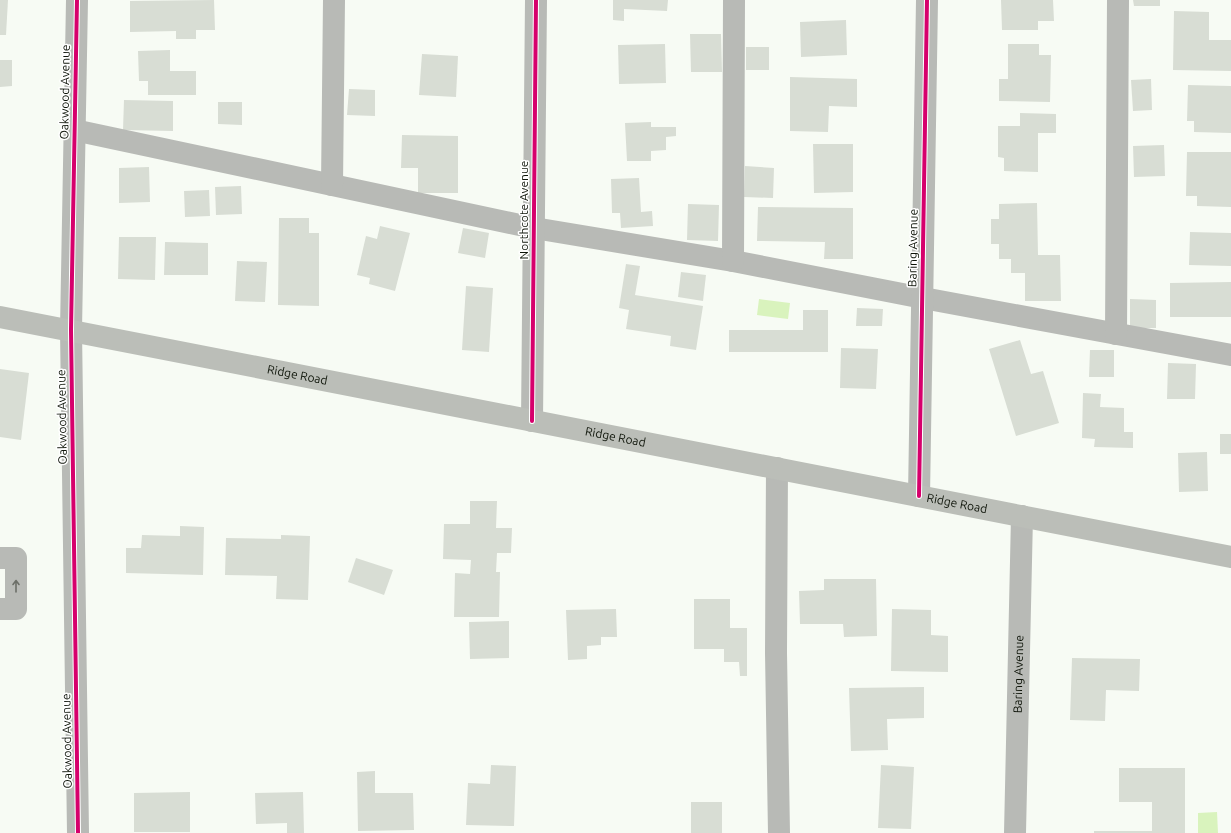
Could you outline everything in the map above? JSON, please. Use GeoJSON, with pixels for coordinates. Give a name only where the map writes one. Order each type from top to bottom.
{"type":"FeatureCollection","features":[{"type":"Feature","properties":{"kind":"main road","name":"Ridge Road"},"geometry":{"type":"LineString","coordinates":[[0,317],[1231,557]]}},
{"type":"Feature","properties":{"kind":"street","name":"Oakwood Avenue"},"geometry":{"type":"LineString","coordinates":[[77,0],[71,330],[78,833]]}},
{"type":"Feature","properties":{"kind":"street"},"geometry":{"type":"LineString","coordinates":[[332,185],[334,0]]}},
{"type":"Feature","properties":{"kind":"street","name":"Northcote Avenue"},"geometry":{"type":"LineString","coordinates":[[532,420],[536,0]]}},
{"type":"Feature","properties":{"kind":"street"},"geometry":{"type":"LineString","coordinates":[[733,261],[734,0]]}},
{"type":"Feature","properties":{"kind":"street","name":"Baring Avenue"},"geometry":{"type":"LineString","coordinates":[[919,496],[927,0]]}},
{"type":"Feature","properties":{"kind":"street"},"geometry":{"type":"LineString","coordinates":[[1116,334],[1118,0]]}},
{"type":"Feature","properties":{"kind":"street"},"geometry":{"type":"LineString","coordinates":[[74,130],[534,228],[733,261],[1231,355]]}},
{"type":"Feature","properties":{"kind":"street"},"geometry":{"type":"LineString","coordinates":[[778,468],[776,653],[779,833]]}},
{"type":"Feature","properties":{"kind":"street","name":"Baring Avenue"},"geometry":{"type":"LineString","coordinates":[[1015,833],[1022,516]]}},
{"type":"Feature","properties":{"kind":"street"},"geometry":{"type":"LineString","coordinates":[[0,558],[16,558],[16,609],[0,609]]}},
{"type":"Feature","properties":{"kind":"shaded area"},"geometry":{"type":"Polygon","coordinates":[[[759,299],[790,303],[788,319],[757,315],[759,299]]]}},
{"type":"Feature","properties":{"kind":"shaded area"},"geometry":{"type":"Polygon","coordinates":[[[1217,812],[1218,833],[1198,833],[1198,813],[1217,812]]]}},
{"type":"Feature","properties":{"kind":"building"},"geometry":{"type":"Polygon","coordinates":[[[0,0],[8,0],[6,35],[0,35],[0,0]]]}},
{"type":"Feature","properties":{"kind":"building"},"geometry":{"type":"Polygon","coordinates":[[[214,0],[215,30],[196,30],[196,39],[176,39],[176,31],[130,32],[130,1],[214,0]]]}},
{"type":"Feature","properties":{"kind":"building"},"geometry":{"type":"Polygon","coordinates":[[[613,0],[668,0],[667,11],[624,9],[624,21],[613,20],[613,0]]]}},
{"type":"Feature","properties":{"kind":"building"},"geometry":{"type":"Polygon","coordinates":[[[1001,0],[1053,0],[1054,21],[1038,21],[1038,30],[1002,30],[1001,0]]]}},
{"type":"Feature","properties":{"kind":"building"},"geometry":{"type":"Polygon","coordinates":[[[1133,0],[1160,0],[1160,6],[1134,6],[1133,0]]]}},
{"type":"Feature","properties":{"kind":"building"},"geometry":{"type":"Polygon","coordinates":[[[1174,11],[1209,12],[1209,40],[1231,40],[1231,71],[1173,70],[1174,11]]]}},
{"type":"Feature","properties":{"kind":"building"},"geometry":{"type":"Polygon","coordinates":[[[846,20],[847,55],[801,57],[800,22],[846,20]]]}},
{"type":"Feature","properties":{"kind":"building"},"geometry":{"type":"Polygon","coordinates":[[[690,34],[721,34],[722,72],[691,72],[690,34]]]}},
{"type":"Feature","properties":{"kind":"building"},"geometry":{"type":"Polygon","coordinates":[[[665,44],[666,83],[619,84],[618,45],[665,44]]]}},
{"type":"Feature","properties":{"kind":"building"},"geometry":{"type":"Polygon","coordinates":[[[1008,44],[1039,44],[1039,55],[1051,55],[1050,102],[999,101],[999,79],[1008,79],[1008,44]]]}},
{"type":"Feature","properties":{"kind":"building"},"geometry":{"type":"Polygon","coordinates":[[[746,47],[769,47],[769,70],[746,70],[746,47]]]}},
{"type":"Feature","properties":{"kind":"building"},"geometry":{"type":"Polygon","coordinates":[[[170,50],[170,71],[196,71],[196,95],[148,95],[148,81],[139,81],[138,51],[170,50]]]}},
{"type":"Feature","properties":{"kind":"building"},"geometry":{"type":"Polygon","coordinates":[[[422,54],[458,56],[456,97],[419,95],[422,54]]]}},
{"type":"Feature","properties":{"kind":"building"},"geometry":{"type":"Polygon","coordinates":[[[0,60],[12,60],[12,86],[0,87],[0,60]]]}},
{"type":"Feature","properties":{"kind":"building"},"geometry":{"type":"Polygon","coordinates":[[[790,77],[857,79],[857,107],[829,106],[828,132],[790,131],[790,77]]]}},
{"type":"Feature","properties":{"kind":"building"},"geometry":{"type":"Polygon","coordinates":[[[1151,79],[1152,110],[1133,111],[1131,80],[1151,79]]]}},
{"type":"Feature","properties":{"kind":"building"},"geometry":{"type":"Polygon","coordinates":[[[1188,85],[1231,86],[1231,133],[1194,132],[1194,121],[1187,121],[1188,85]]]}},
{"type":"Feature","properties":{"kind":"building"},"geometry":{"type":"Polygon","coordinates":[[[349,89],[375,90],[375,116],[347,115],[349,89]]]}},
{"type":"Feature","properties":{"kind":"building"},"geometry":{"type":"Polygon","coordinates":[[[124,100],[173,101],[173,131],[123,130],[124,100]]]}},
{"type":"Feature","properties":{"kind":"building"},"geometry":{"type":"Polygon","coordinates":[[[218,102],[242,102],[242,125],[218,124],[218,102]]]}},
{"type":"Feature","properties":{"kind":"building"},"geometry":{"type":"Polygon","coordinates":[[[1020,113],[1056,114],[1056,133],[1038,133],[1038,172],[1004,171],[1004,158],[998,157],[998,126],[1020,126],[1020,113]]]}},
{"type":"Feature","properties":{"kind":"building"},"geometry":{"type":"Polygon","coordinates":[[[651,122],[651,127],[676,127],[676,136],[666,137],[666,150],[651,151],[651,161],[627,161],[625,123],[651,122]]]}},
{"type":"Feature","properties":{"kind":"building"},"geometry":{"type":"Polygon","coordinates":[[[402,135],[458,136],[458,193],[418,193],[418,168],[401,168],[402,135]]]}},
{"type":"Feature","properties":{"kind":"building"},"geometry":{"type":"Polygon","coordinates":[[[813,144],[853,144],[853,192],[814,193],[813,144]]]}},
{"type":"Feature","properties":{"kind":"building"},"geometry":{"type":"Polygon","coordinates":[[[1164,145],[1165,176],[1134,177],[1133,146],[1164,145]]]}},
{"type":"Feature","properties":{"kind":"building"},"geometry":{"type":"Polygon","coordinates":[[[1187,152],[1231,152],[1231,207],[1197,206],[1197,196],[1186,196],[1187,152]]]}},
{"type":"Feature","properties":{"kind":"building"},"geometry":{"type":"Polygon","coordinates":[[[745,166],[774,168],[773,198],[744,197],[745,166]]]}},
{"type":"Feature","properties":{"kind":"building"},"geometry":{"type":"Polygon","coordinates":[[[149,167],[150,202],[119,203],[119,168],[149,167]]]}},
{"type":"Feature","properties":{"kind":"building"},"geometry":{"type":"Polygon","coordinates":[[[639,178],[641,212],[652,211],[653,226],[621,228],[620,213],[612,213],[611,179],[639,178]]]}},
{"type":"Feature","properties":{"kind":"building"},"geometry":{"type":"Polygon","coordinates":[[[241,186],[242,214],[216,215],[215,187],[241,186]]]}},
{"type":"Feature","properties":{"kind":"building"},"geometry":{"type":"Polygon","coordinates":[[[209,190],[210,216],[185,217],[184,191],[209,190]]]}},
{"type":"Feature","properties":{"kind":"building"},"geometry":{"type":"Polygon","coordinates":[[[1037,203],[1038,255],[1060,255],[1061,301],[1025,301],[1025,273],[1011,273],[1011,259],[999,259],[999,244],[991,244],[991,219],[999,219],[999,204],[1037,203]]]}},
{"type":"Feature","properties":{"kind":"building"},"geometry":{"type":"Polygon","coordinates":[[[688,204],[719,205],[718,241],[687,240],[688,204]]]}},
{"type":"Feature","properties":{"kind":"building"},"geometry":{"type":"Polygon","coordinates":[[[758,207],[853,208],[853,259],[824,259],[825,242],[757,241],[758,207]]]}},
{"type":"Feature","properties":{"kind":"building"},"geometry":{"type":"Polygon","coordinates":[[[279,218],[309,218],[309,233],[319,233],[319,306],[278,305],[279,218]]]}},
{"type":"Feature","properties":{"kind":"building"},"geometry":{"type":"Polygon","coordinates":[[[380,226],[410,233],[395,291],[369,284],[370,278],[357,275],[366,236],[377,239],[380,226]]]}},
{"type":"Feature","properties":{"kind":"building"},"geometry":{"type":"Polygon","coordinates":[[[463,228],[489,233],[485,258],[458,253],[463,228]]]}},
{"type":"Feature","properties":{"kind":"building"},"geometry":{"type":"Polygon","coordinates":[[[1190,232],[1231,233],[1231,266],[1189,265],[1190,232]]]}},
{"type":"Feature","properties":{"kind":"building"},"geometry":{"type":"Polygon","coordinates":[[[119,237],[156,237],[155,280],[118,279],[119,237]]]}},
{"type":"Feature","properties":{"kind":"building"},"geometry":{"type":"Polygon","coordinates":[[[165,242],[208,243],[208,275],[164,275],[165,242]]]}},
{"type":"Feature","properties":{"kind":"building"},"geometry":{"type":"Polygon","coordinates":[[[237,261],[267,262],[265,302],[235,301],[237,261]]]}},
{"type":"Feature","properties":{"kind":"building"},"geometry":{"type":"Polygon","coordinates":[[[626,264],[640,266],[635,295],[703,306],[696,350],[670,346],[671,336],[626,329],[629,310],[619,308],[626,264]]]}},
{"type":"Feature","properties":{"kind":"building"},"geometry":{"type":"Polygon","coordinates":[[[681,272],[706,275],[703,301],[678,297],[681,272]]]}},
{"type":"Feature","properties":{"kind":"building"},"geometry":{"type":"Polygon","coordinates":[[[1231,282],[1231,317],[1170,317],[1170,283],[1231,282]]]}},
{"type":"Feature","properties":{"kind":"building"},"geometry":{"type":"Polygon","coordinates":[[[466,286],[493,288],[489,352],[462,350],[466,286]]]}},
{"type":"Feature","properties":{"kind":"building"},"geometry":{"type":"Polygon","coordinates":[[[1130,299],[1156,300],[1156,328],[1130,328],[1130,299]]]}},
{"type":"Feature","properties":{"kind":"building"},"geometry":{"type":"Polygon","coordinates":[[[857,308],[883,309],[882,326],[856,326],[857,308]]]}},
{"type":"Feature","properties":{"kind":"building"},"geometry":{"type":"Polygon","coordinates":[[[803,310],[828,310],[828,352],[729,352],[729,330],[803,330],[803,310]]]}},
{"type":"Feature","properties":{"kind":"building"},"geometry":{"type":"Polygon","coordinates":[[[1020,340],[1031,374],[1043,371],[1059,423],[1016,436],[989,349],[1020,340]]]}},
{"type":"Feature","properties":{"kind":"building"},"geometry":{"type":"Polygon","coordinates":[[[841,348],[878,349],[876,389],[840,388],[841,348]]]}},
{"type":"Feature","properties":{"kind":"building"},"geometry":{"type":"Polygon","coordinates":[[[1090,350],[1114,350],[1114,377],[1089,377],[1090,350]]]}},
{"type":"Feature","properties":{"kind":"building"},"geometry":{"type":"Polygon","coordinates":[[[1168,363],[1196,364],[1195,399],[1167,399],[1168,363]]]}},
{"type":"Feature","properties":{"kind":"building"},"geometry":{"type":"Polygon","coordinates":[[[0,369],[29,373],[21,440],[0,437],[0,369]]]}},
{"type":"Feature","properties":{"kind":"building"},"geometry":{"type":"Polygon","coordinates":[[[1083,393],[1101,394],[1100,407],[1124,408],[1124,432],[1133,432],[1133,448],[1094,447],[1095,439],[1082,438],[1083,393]]]}},
{"type":"Feature","properties":{"kind":"building"},"geometry":{"type":"Polygon","coordinates":[[[1220,434],[1231,434],[1231,454],[1220,454],[1220,434]]]}},
{"type":"Feature","properties":{"kind":"building"},"geometry":{"type":"Polygon","coordinates":[[[1207,452],[1208,491],[1179,492],[1178,453],[1207,452]]]}},
{"type":"Feature","properties":{"kind":"building"},"geometry":{"type":"Polygon","coordinates":[[[470,501],[497,501],[496,528],[512,528],[511,553],[497,553],[496,572],[500,572],[499,617],[454,617],[455,573],[470,574],[471,560],[443,559],[444,524],[470,524],[470,501]]]}},
{"type":"Feature","properties":{"kind":"building"},"geometry":{"type":"Polygon","coordinates":[[[180,526],[204,527],[203,575],[126,573],[126,548],[141,548],[142,535],[180,536],[180,526]]]}},
{"type":"Feature","properties":{"kind":"building"},"geometry":{"type":"Polygon","coordinates":[[[281,535],[310,536],[308,600],[276,599],[277,576],[225,575],[226,538],[281,539],[281,535]]]}},
{"type":"Feature","properties":{"kind":"building"},"geometry":{"type":"Polygon","coordinates":[[[356,558],[393,570],[384,595],[348,582],[356,558]]]}},
{"type":"Feature","properties":{"kind":"building"},"geometry":{"type":"Polygon","coordinates":[[[824,579],[876,579],[877,636],[844,637],[843,624],[800,624],[799,591],[824,590],[824,579]]]}},
{"type":"Feature","properties":{"kind":"building"},"geometry":{"type":"Polygon","coordinates":[[[694,599],[730,599],[730,628],[747,628],[747,676],[740,676],[739,662],[724,662],[724,649],[694,649],[694,599]]]}},
{"type":"Feature","properties":{"kind":"building"},"geometry":{"type":"Polygon","coordinates":[[[616,609],[617,637],[601,637],[601,645],[587,646],[587,659],[568,660],[566,610],[616,609]]]}},
{"type":"Feature","properties":{"kind":"building"},"geometry":{"type":"Polygon","coordinates":[[[892,609],[931,610],[931,635],[948,636],[948,672],[891,671],[892,609]]]}},
{"type":"Feature","properties":{"kind":"building"},"geometry":{"type":"Polygon","coordinates":[[[509,621],[509,658],[470,659],[469,622],[509,621]]]}},
{"type":"Feature","properties":{"kind":"building"},"geometry":{"type":"Polygon","coordinates":[[[1072,658],[1140,659],[1139,691],[1106,690],[1105,721],[1070,720],[1072,658]]]}},
{"type":"Feature","properties":{"kind":"building"},"geometry":{"type":"Polygon","coordinates":[[[924,687],[924,718],[887,719],[888,750],[851,751],[849,688],[924,687]]]}},
{"type":"Feature","properties":{"kind":"building"},"geometry":{"type":"Polygon","coordinates":[[[491,765],[516,766],[514,826],[466,825],[468,783],[490,784],[491,765]]]}},
{"type":"Feature","properties":{"kind":"building"},"geometry":{"type":"Polygon","coordinates":[[[881,765],[914,767],[911,829],[878,828],[881,765]]]}},
{"type":"Feature","properties":{"kind":"building"},"geometry":{"type":"Polygon","coordinates":[[[1119,768],[1185,768],[1185,833],[1094,833],[1094,831],[1152,831],[1152,802],[1119,802],[1119,768]]]}},
{"type":"Feature","properties":{"kind":"building"},"geometry":{"type":"Polygon","coordinates":[[[375,771],[375,793],[413,793],[414,830],[358,831],[357,772],[375,771]]]}},
{"type":"Feature","properties":{"kind":"building"},"geometry":{"type":"Polygon","coordinates":[[[190,792],[190,832],[134,832],[134,793],[190,792]]]}},
{"type":"Feature","properties":{"kind":"building"},"geometry":{"type":"Polygon","coordinates":[[[303,792],[304,833],[287,833],[287,823],[256,824],[255,793],[303,792]]]}},
{"type":"Feature","properties":{"kind":"building"},"geometry":{"type":"Polygon","coordinates":[[[691,802],[722,802],[722,833],[691,833],[691,802]]]}},
{"type":"Feature","properties":{"kind":"cycle path"},"geometry":{"type":"LineString","coordinates":[[77,0],[71,330],[78,833]]}},
{"type":"Feature","properties":{"kind":"cycle path"},"geometry":{"type":"LineString","coordinates":[[532,421],[536,0]]}},
{"type":"Feature","properties":{"kind":"cycle path"},"geometry":{"type":"LineString","coordinates":[[919,496],[927,0]]}}]}
